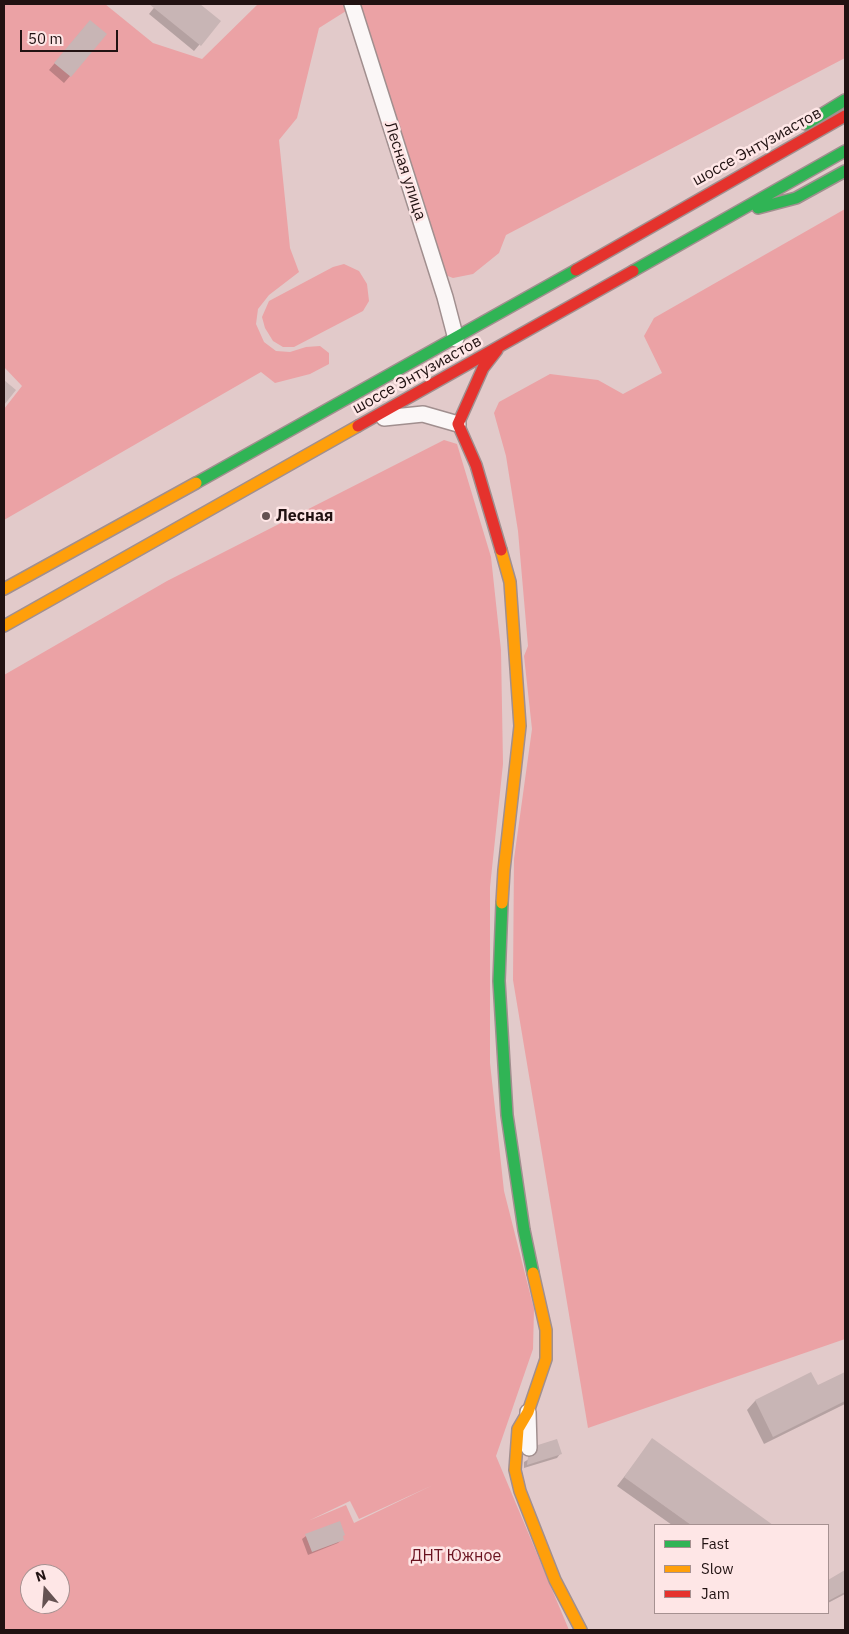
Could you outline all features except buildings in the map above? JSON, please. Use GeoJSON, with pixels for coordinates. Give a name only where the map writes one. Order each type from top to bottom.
{"type":"FeatureCollection","features":[{"type":"Feature","properties":{"kind":"main road"},"geometry":{"type":"LineString","coordinates":[[798,128],[845,100]]}},
{"type":"Feature","properties":{"kind":"main road","name":"шоссе Энтузиастов"},"geometry":{"type":"LineString","coordinates":[[4,589],[456,339],[845,116]]}},
{"type":"Feature","properties":{"kind":"main road"},"geometry":{"type":"LineString","coordinates":[[724,184],[774,142]]}},
{"type":"Feature","properties":{"kind":"main road","name":"шоссе Энтузиастов"},"geometry":{"type":"LineString","coordinates":[[4,626],[739,213],[845,151]]}},
{"type":"Feature","properties":{"kind":"main road"},"geometry":{"type":"LineString","coordinates":[[739,213],[796,198],[845,171]]}},
{"type":"Feature","properties":{"kind":"main road"},"geometry":{"type":"LineString","coordinates":[[498,349],[483,368],[458,424],[476,465],[507,572],[512,610],[520,726],[504,870],[499,981],[507,1114],[524,1230],[546,1330],[546,1359],[528,1412],[518,1429],[515,1470],[520,1491],[555,1580],[581,1630]]}},
{"type":"Feature","properties":{"kind":"street","name":"Лесная улица"},"geometry":{"type":"LineString","coordinates":[[352,4],[445,297],[456,339]]}},
{"type":"Feature","properties":{"kind":"street"},"geometry":{"type":"LineString","coordinates":[[366,422],[396,415],[423,414],[458,424]]}},
{"type":"Feature","properties":{"kind":"street"},"geometry":{"type":"LineString","coordinates":[[528,1412],[529,1448]]}},
{"type":"Feature","properties":{"kind":"green space"},"geometry":{"type":"Polygon","coordinates":[[[4,4],[105,4],[153,43],[202,59],[258,4],[845,4],[845,58],[506,235],[499,253],[473,274],[453,278],[445,275],[360,6],[346,11],[319,28],[297,118],[279,140],[290,248],[299,272],[269,295],[258,309],[256,324],[264,342],[276,351],[290,352],[306,347],[320,346],[329,353],[329,364],[310,374],[275,383],[261,372],[4,520],[4,409],[22,386],[4,367],[4,4]]]}},
{"type":"Feature","properties":{"kind":"green space"},"geometry":{"type":"Polygon","coordinates":[[[845,209],[845,1339],[588,1428],[513,980],[514,859],[532,729],[524,656],[528,646],[518,531],[506,456],[494,413],[499,402],[550,374],[598,380],[623,394],[662,373],[644,336],[654,318],[845,209]]]}},
{"type":"Feature","properties":{"kind":"green space"},"geometry":{"type":"Polygon","coordinates":[[[344,264],[359,271],[367,284],[369,301],[363,311],[294,347],[283,347],[273,341],[265,328],[262,317],[269,301],[333,267],[344,264]]]}},
{"type":"Feature","properties":{"kind":"green space","name":"ДНТ Южное"},"geometry":{"type":"Polygon","coordinates":[[[444,440],[457,444],[491,557],[501,650],[503,764],[490,887],[490,1063],[504,1191],[534,1309],[533,1349],[496,1456],[569,1630],[4,1630],[4,675],[167,581],[444,440]],[[433,1485],[359,1519],[350,1501],[308,1521],[346,1505],[354,1523],[433,1485]]]}},
{"type":"Feature","properties":{"kind":"traffic: fast"},"geometry":{"type":"LineString","coordinates":[[806,124],[845,100]]}},
{"type":"Feature","properties":{"kind":"traffic: fast"},"geometry":{"type":"LineString","coordinates":[[633,271],[845,151]]}},
{"type":"Feature","properties":{"kind":"traffic: fast"},"geometry":{"type":"LineString","coordinates":[[758,208],[796,198],[845,171]]}},
{"type":"Feature","properties":{"kind":"traffic: fast"},"geometry":{"type":"LineString","coordinates":[[196,483],[576,270]]}},
{"type":"Feature","properties":{"kind":"traffic: fast"},"geometry":{"type":"LineString","coordinates":[[502,903],[499,981],[507,1115],[524,1230],[533,1273]]}},
{"type":"Feature","properties":{"kind":"traffic: slow"},"geometry":{"type":"LineString","coordinates":[[4,626],[358,426]]}},
{"type":"Feature","properties":{"kind":"traffic: slow"},"geometry":{"type":"LineString","coordinates":[[4,589],[196,483]]}},
{"type":"Feature","properties":{"kind":"traffic: slow"},"geometry":{"type":"LineString","coordinates":[[501,550],[510,582],[520,726],[502,903]]}},
{"type":"Feature","properties":{"kind":"traffic: slow"},"geometry":{"type":"LineString","coordinates":[[533,1273],[546,1330],[546,1359],[528,1412],[518,1429],[515,1470],[520,1491],[555,1580],[581,1630]]}},
{"type":"Feature","properties":{"kind":"traffic: jam"},"geometry":{"type":"LineString","coordinates":[[576,270],[845,116]]}},
{"type":"Feature","properties":{"kind":"traffic: jam"},"geometry":{"type":"LineString","coordinates":[[358,426],[633,271]]}},
{"type":"Feature","properties":{"kind":"traffic: jam"},"geometry":{"type":"LineString","coordinates":[[497,350],[483,368],[458,424],[476,465],[501,550]]}},
{"type":"Feature","properties":{"kind":"place","name":"Лесная"},"geometry":{"type":"Point","coordinates":[266,516]}}]}
